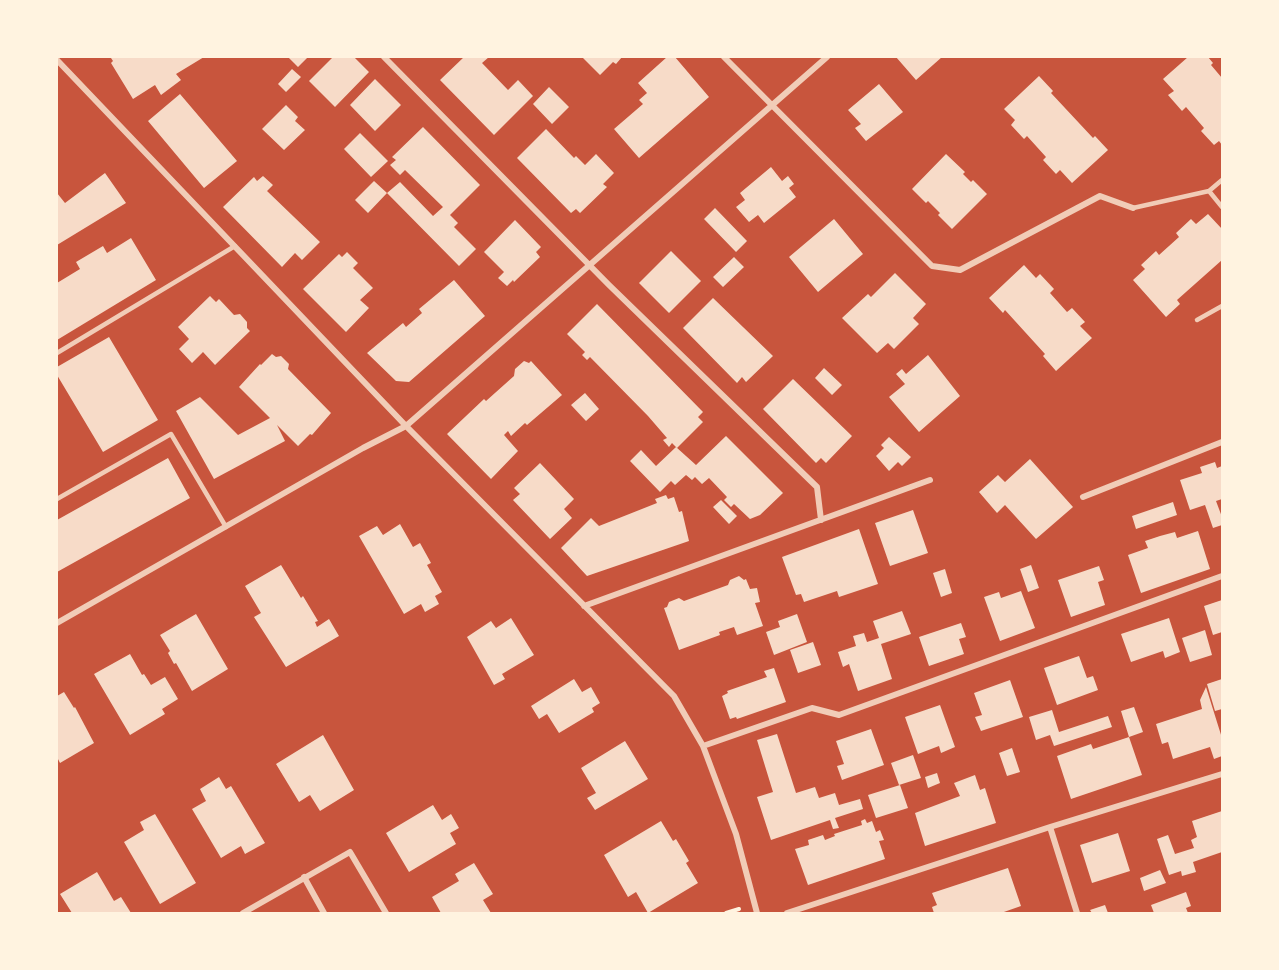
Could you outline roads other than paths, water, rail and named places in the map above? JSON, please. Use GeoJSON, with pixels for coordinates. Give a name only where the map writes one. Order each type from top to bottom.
{"type":"FeatureCollection","features":[{"type":"Feature","properties":{"kind":"street"},"geometry":{"type":"LineString","coordinates":[[384,57],[589,264],[817,488],[821,520]]}},
{"type":"Feature","properties":{"kind":"street"},"geometry":{"type":"LineString","coordinates":[[724,57],[932,266],[960,270],[1100,196],[1133,208]]}},
{"type":"Feature","properties":{"kind":"street"},"geometry":{"type":"LineString","coordinates":[[57,622],[363,448],[406,426],[827,57]]}},
{"type":"Feature","properties":{"kind":"street"},"geometry":{"type":"LineString","coordinates":[[57,60],[406,426],[674,696],[703,746],[736,834],[757,913]]}},
{"type":"Feature","properties":{"kind":"street"},"geometry":{"type":"LineString","coordinates":[[1083,497],[1222,442]]}},
{"type":"Feature","properties":{"kind":"street"},"geometry":{"type":"LineString","coordinates":[[584,606],[930,480]]}},
{"type":"Feature","properties":{"kind":"street"},"geometry":{"type":"LineString","coordinates":[[703,746],[812,708],[839,715],[1222,576]]}},
{"type":"Feature","properties":{"kind":"street"},"geometry":{"type":"LineString","coordinates":[[787,913],[1050,827],[1222,774]]}},
{"type":"Feature","properties":{"kind":"street"},"geometry":{"type":"LineString","coordinates":[[1050,827],[1077,913]]}},
{"type":"Feature","properties":{"kind":"street"},"geometry":{"type":"LineString","coordinates":[[243,913],[351,852],[386,913]]}},
{"type":"Feature","properties":{"kind":"street"},"geometry":{"type":"LineString","coordinates":[[304,877],[324,913]]}},
{"type":"Feature","properties":{"kind":"lane"},"geometry":{"type":"LineString","coordinates":[[1133,208],[1209,191],[1222,180]]}},
{"type":"Feature","properties":{"kind":"lane"},"geometry":{"type":"LineString","coordinates":[[1209,191],[1222,207]]}},
{"type":"Feature","properties":{"kind":"lane"},"geometry":{"type":"LineString","coordinates":[[57,353],[235,246]]}},
{"type":"Feature","properties":{"kind":"lane"},"geometry":{"type":"LineString","coordinates":[[1197,320],[1222,306]]}},
{"type":"Feature","properties":{"kind":"lane"},"geometry":{"type":"LineString","coordinates":[[57,499],[171,434],[226,527]]}}]}
